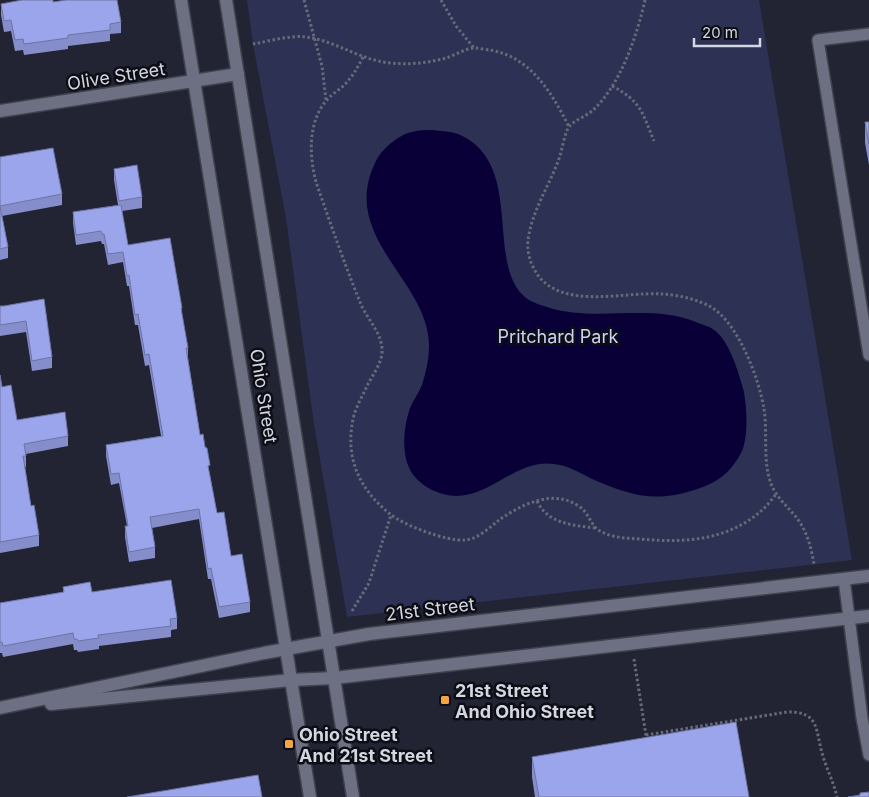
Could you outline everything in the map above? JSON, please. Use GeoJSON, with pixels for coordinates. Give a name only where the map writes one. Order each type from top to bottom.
{"type":"FeatureCollection","features":[{"type":"Feature","properties":{"kind":"street","name":"Ohio Street"},"geometry":{"type":"LineString","coordinates":[[181,0],[310,797]]}},
{"type":"Feature","properties":{"kind":"street","name":"Ohio Street"},"geometry":{"type":"LineString","coordinates":[[226,0],[353,797]]}},
{"type":"Feature","properties":{"kind":"street","name":"Olive Street"},"geometry":{"type":"LineString","coordinates":[[0,111],[238,74]]}},
{"type":"Feature","properties":{"kind":"street","name":"21st Street"},"geometry":{"type":"LineString","coordinates":[[0,708],[264,653],[369,634],[869,576]]}},
{"type":"Feature","properties":{"kind":"street","name":"21st Street"},"geometry":{"type":"LineString","coordinates":[[0,708],[291,680],[334,678],[869,616]]}},
{"type":"Feature","properties":{"kind":"lane"},"geometry":{"type":"LineString","coordinates":[[869,34],[818,40],[869,356]]}},
{"type":"Feature","properties":{"kind":"lane"},"geometry":{"type":"LineString","coordinates":[[844,579],[869,755]]}},
{"type":"Feature","properties":{"kind":"path"},"geometry":{"type":"LineString","coordinates":[[304,0],[322,66],[326,101]]}},
{"type":"Feature","properties":{"kind":"path"},"geometry":{"type":"LineString","coordinates":[[441,0],[456,26],[474,48]]}},
{"type":"Feature","properties":{"kind":"path"},"geometry":{"type":"LineString","coordinates":[[645,0],[635,36],[612,86],[592,111],[568,127],[559,157],[532,220],[528,243],[530,260],[537,275],[548,286],[570,294],[592,296],[661,294],[679,296],[711,307],[728,321],[746,351],[764,409],[767,462],[772,485],[806,532],[814,564]]}},
{"type":"Feature","properties":{"kind":"path"},"geometry":{"type":"LineString","coordinates":[[253,44],[293,37],[306,37],[333,44],[364,57],[389,63],[410,64],[448,58],[474,48],[496,51],[515,58],[540,79],[551,94],[568,127]]}},
{"type":"Feature","properties":{"kind":"path"},"geometry":{"type":"LineString","coordinates":[[364,57],[354,75],[326,101],[312,132],[310,146],[311,164],[316,182],[360,303],[375,327],[382,349],[381,360],[354,414],[352,452],[355,471],[364,487],[392,515],[415,527],[452,540],[465,540],[475,537],[517,509],[537,500],[550,498],[566,500],[579,506],[588,515],[596,528]]}},
{"type":"Feature","properties":{"kind":"path"},"geometry":{"type":"LineString","coordinates":[[612,86],[631,97],[638,105],[654,141]]}},
{"type":"Feature","properties":{"kind":"path"},"geometry":{"type":"LineString","coordinates":[[537,500],[544,513],[559,522],[596,528],[614,537],[662,541],[708,538],[725,533],[762,511],[777,493]]}},
{"type":"Feature","properties":{"kind":"path"},"geometry":{"type":"LineString","coordinates":[[352,611],[369,583],[379,556],[386,527],[392,515]]}},
{"type":"Feature","properties":{"kind":"path"},"geometry":{"type":"LineString","coordinates":[[632,643],[647,743]]}},
{"type":"Feature","properties":{"kind":"path"},"geometry":{"type":"LineString","coordinates":[[646,735],[786,712],[800,712],[810,718],[817,726],[823,756],[837,797]]}},
{"type":"Feature","properties":{"kind":"green space","name":"Pritchard Park"},"geometry":{"type":"Polygon","coordinates":[[[247,0],[759,0],[852,560],[347,617],[314,424],[286,218],[253,44],[247,0]]]}},
{"type":"Feature","properties":{"kind":"shaded area"},"geometry":{"type":"Polygon","coordinates":[[[432,130],[458,134],[479,148],[492,168],[499,191],[508,265],[515,285],[529,300],[565,311],[603,314],[660,314],[678,317],[708,327],[719,335],[736,365],[746,403],[744,446],[738,458],[725,474],[697,489],[677,495],[664,496],[639,495],[628,492],[603,484],[568,467],[554,464],[539,464],[525,468],[472,494],[458,496],[435,491],[424,486],[415,477],[410,470],[405,453],[406,425],[410,408],[422,385],[427,366],[429,346],[425,322],[415,299],[375,235],[368,212],[367,187],[377,159],[388,146],[407,133],[432,130]]]}},
{"type":"Feature","properties":{"kind":"building"},"geometry":{"type":"Polygon","coordinates":[[[22,0],[53,0],[53,2],[66,0],[117,0],[121,22],[110,24],[110,30],[68,35],[68,38],[24,44],[23,39],[15,40],[11,20],[4,21],[1,4],[22,0]]]}},
{"type":"Feature","properties":{"kind":"building"},"geometry":{"type":"Polygon","coordinates":[[[865,122],[869,122],[869,144],[865,122]]]}},
{"type":"Feature","properties":{"kind":"building"},"geometry":{"type":"Polygon","coordinates":[[[53,148],[62,194],[0,206],[0,157],[53,148]]]}},
{"type":"Feature","properties":{"kind":"building"},"geometry":{"type":"Polygon","coordinates":[[[137,165],[142,197],[119,201],[114,169],[137,165]]]}},
{"type":"Feature","properties":{"kind":"building"},"geometry":{"type":"Polygon","coordinates":[[[121,205],[128,245],[170,238],[200,435],[203,434],[205,447],[207,448],[210,465],[208,466],[217,513],[224,512],[231,556],[242,554],[250,602],[219,607],[211,568],[208,569],[199,509],[150,517],[155,547],[129,552],[125,526],[128,526],[119,473],[111,474],[106,445],[163,436],[149,354],[145,355],[138,314],[135,315],[129,275],[127,276],[123,252],[108,254],[104,234],[101,231],[76,235],[73,212],[121,205]]]}},
{"type":"Feature","properties":{"kind":"building"},"geometry":{"type":"Polygon","coordinates":[[[0,206],[8,247],[0,249],[0,206]]]}},
{"type":"Feature","properties":{"kind":"building"},"geometry":{"type":"Polygon","coordinates":[[[44,299],[52,357],[32,361],[26,321],[0,325],[0,306],[44,299]]]}},
{"type":"Feature","properties":{"kind":"building"},"geometry":{"type":"Polygon","coordinates":[[[0,375],[2,387],[11,385],[17,420],[65,412],[68,436],[24,444],[26,456],[23,456],[31,506],[34,505],[39,535],[0,542],[0,375]]]}},
{"type":"Feature","properties":{"kind":"building"},"geometry":{"type":"Polygon","coordinates":[[[171,580],[177,618],[170,619],[171,626],[98,635],[99,638],[78,641],[74,639],[73,633],[3,646],[2,642],[0,642],[0,603],[64,592],[63,587],[90,582],[92,592],[171,580]]]}},
{"type":"Feature","properties":{"kind":"building"},"geometry":{"type":"Polygon","coordinates":[[[736,722],[749,797],[539,797],[532,757],[736,722]]]}},
{"type":"Feature","properties":{"kind":"building"},"geometry":{"type":"Polygon","coordinates":[[[258,775],[262,797],[127,797],[258,775]]]}},
{"type":"Feature","properties":{"kind":"building"},"geometry":{"type":"Polygon","coordinates":[[[869,792],[869,797],[848,797],[860,795],[860,793],[869,792]]]}},
{"type":"Feature","properties":{"kind":"place","name":"21st Street And Ohio Street"},"geometry":{"type":"Point","coordinates":[445,700]}},
{"type":"Feature","properties":{"kind":"place","name":"Ohio Street And 21st Street"},"geometry":{"type":"Point","coordinates":[289,744]}}]}
